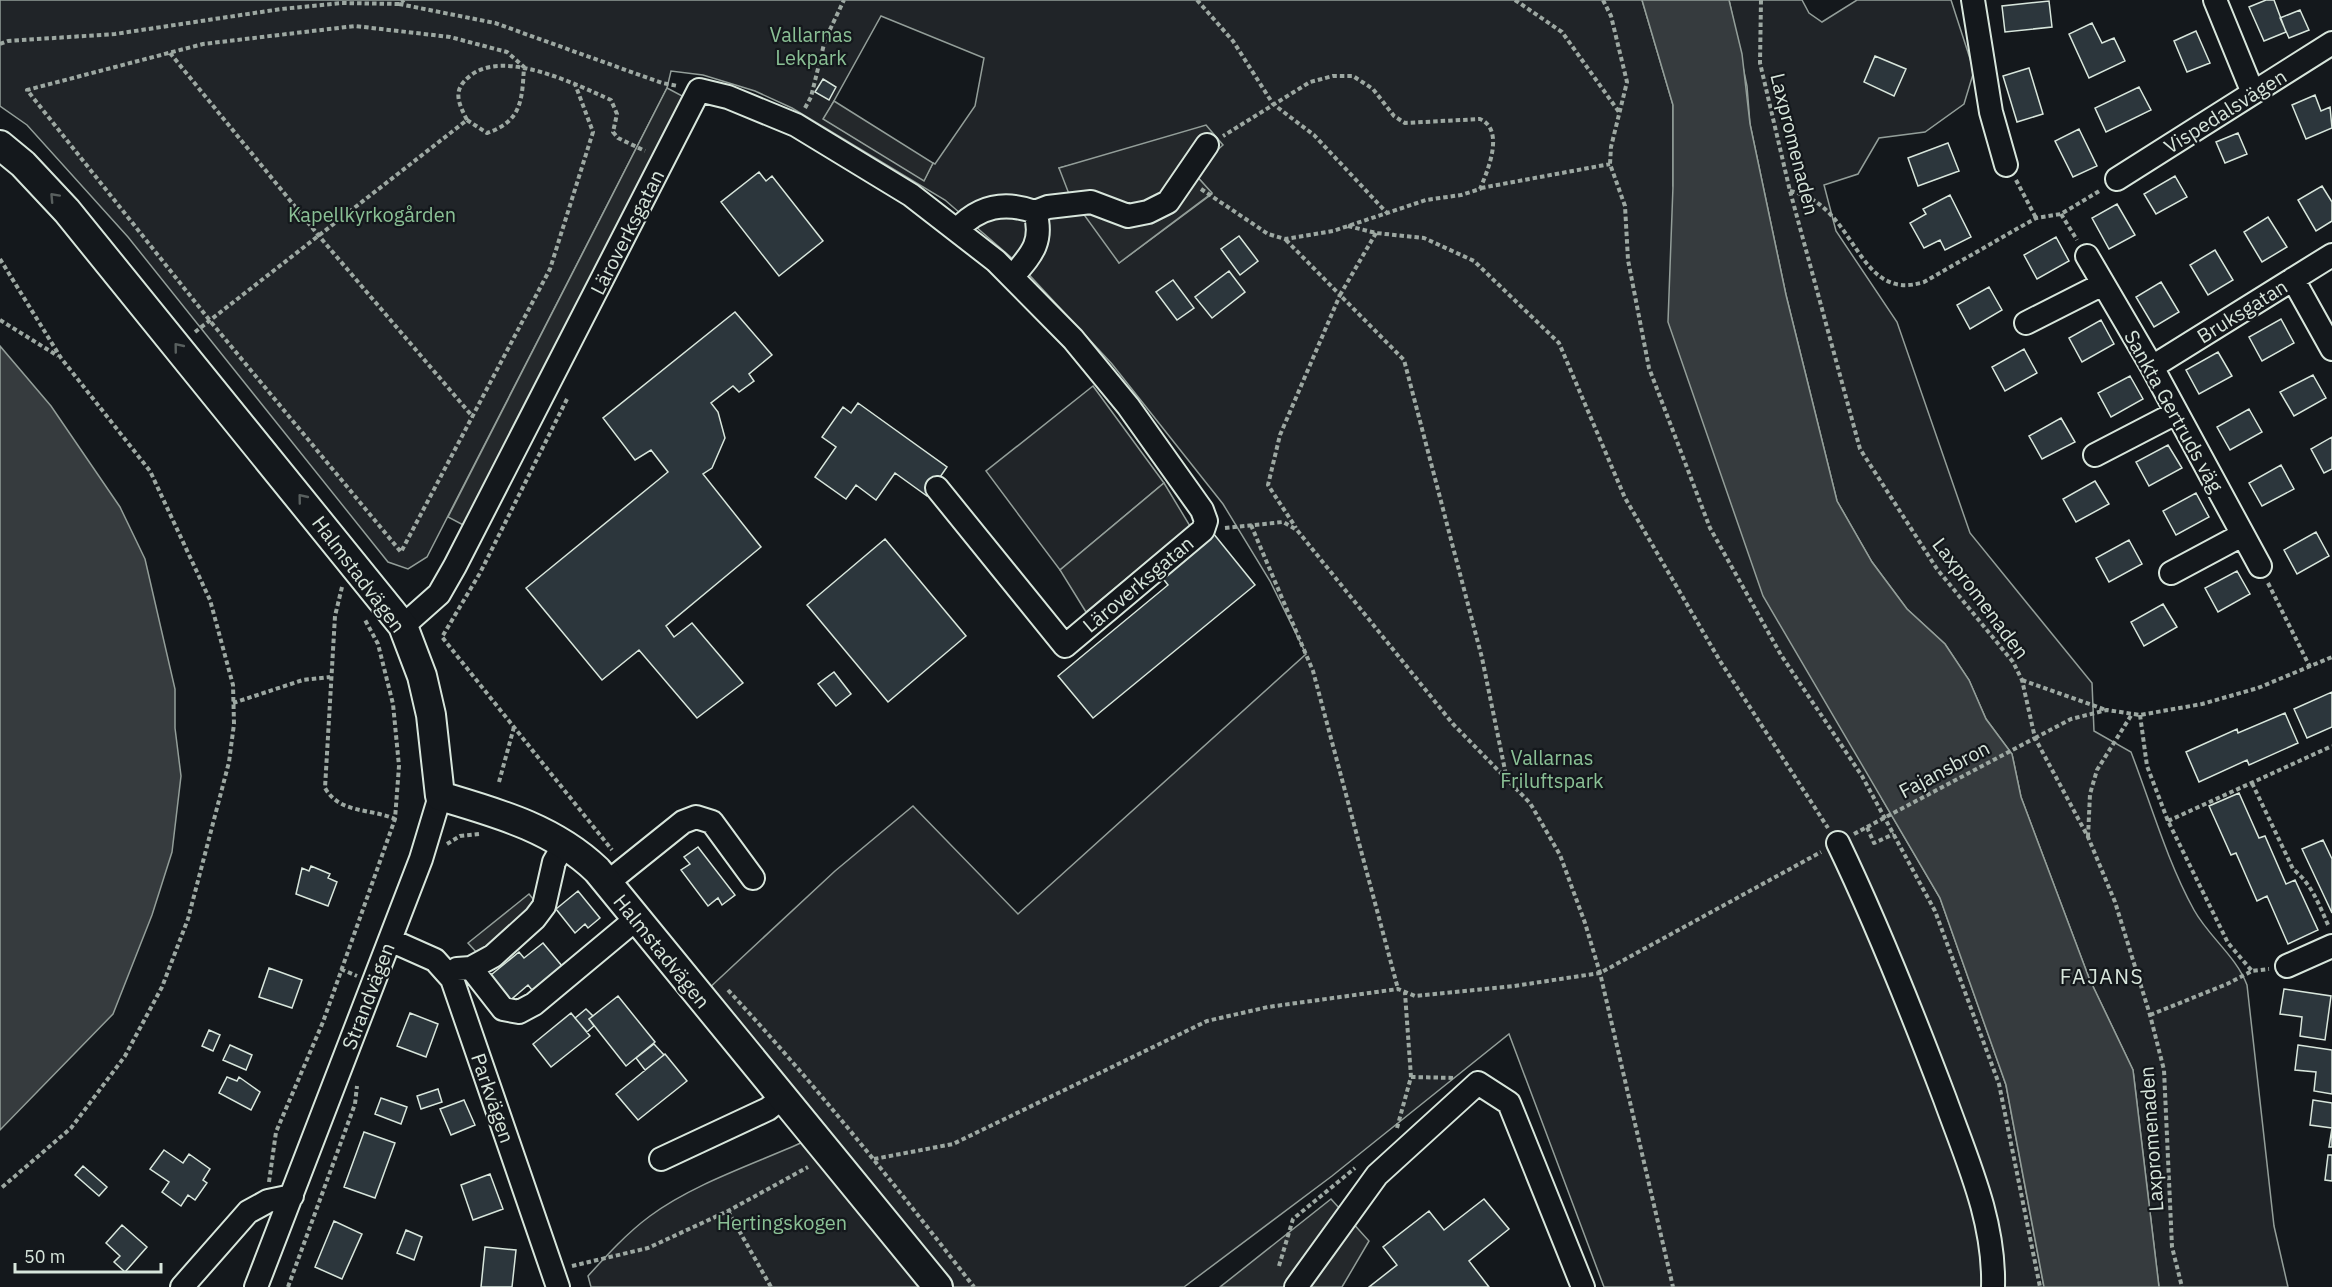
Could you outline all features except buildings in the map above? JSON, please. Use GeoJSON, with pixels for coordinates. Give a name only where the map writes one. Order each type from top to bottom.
{"type":"FeatureCollection","features":[{"type":"Feature","properties":{"kind":"main road","name":"Halmstadvägen"},"geometry":{"type":"LineString","coordinates":[[0,145],[23,164],[67,212],[347,583],[403,626],[422,676],[431,715],[440,796],[528,824],[565,843],[591,865],[617,876],[636,919],[938,1287]]}},
{"type":"Feature","properties":{"kind":"street"},"geometry":{"type":"LineString","coordinates":[[1973,0],[1991,112],[2006,165]]}},
{"type":"Feature","properties":{"kind":"street"},"geometry":{"type":"LineString","coordinates":[[2215,0],[2253,93]]}},
{"type":"Feature","properties":{"kind":"street","name":"Vispedalsvägen"},"geometry":{"type":"LineString","coordinates":[[2117,179],[2332,43]]}},
{"type":"Feature","properties":{"kind":"street","name":"Läroverksgatan"},"geometry":{"type":"LineString","coordinates":[[403,626],[439,594],[455,566],[699,90],[728,96],[796,125],[911,195],[1013,276],[1073,339],[1128,406],[1202,510],[1206,521],[1203,530],[1065,646],[937,488]]}},
{"type":"Feature","properties":{"kind":"street"},"geometry":{"type":"LineString","coordinates":[[957,230],[969,217],[988,209],[1016,205],[1035,212],[1048,207],[1091,202],[1128,216],[1148,212],[1168,202],[1207,146]]}},
{"type":"Feature","properties":{"kind":"street"},"geometry":{"type":"LineString","coordinates":[[1013,276],[1038,240],[1039,225],[1035,212]]}},
{"type":"Feature","properties":{"kind":"street","name":"Bruksgatan"},"geometry":{"type":"LineString","coordinates":[[2152,367],[2332,255]]}},
{"type":"Feature","properties":{"kind":"street","name":"Sankta Gertruds väg"},"geometry":{"type":"LineString","coordinates":[[2087,256],[2152,367],[2260,566]]}},
{"type":"Feature","properties":{"kind":"street"},"geometry":{"type":"LineString","coordinates":[[2293,279],[2332,349]]}},
{"type":"Feature","properties":{"kind":"street"},"geometry":{"type":"LineString","coordinates":[[2026,323],[2103,284]]}},
{"type":"Feature","properties":{"kind":"street"},"geometry":{"type":"LineString","coordinates":[[2096,455],[2176,413]]}},
{"type":"Feature","properties":{"kind":"street"},"geometry":{"type":"LineString","coordinates":[[2170,573],[2242,535]]}},
{"type":"Feature","properties":{"kind":"street","name":"Strandvägen"},"geometry":{"type":"LineString","coordinates":[[256,1287],[421,859],[440,796]]}},
{"type":"Feature","properties":{"kind":"street"},"geometry":{"type":"LineString","coordinates":[[617,876],[683,822],[696,817],[712,822],[753,878]]}},
{"type":"Feature","properties":{"kind":"street"},"geometry":{"type":"LineString","coordinates":[[443,969],[471,968],[493,956],[535,918],[544,906],[554,862],[565,843]]}},
{"type":"Feature","properties":{"kind":"street"},"geometry":{"type":"LineString","coordinates":[[1838,843],[1876,922],[1980,1193],[1994,1260],[1994,1287]]}},
{"type":"Feature","properties":{"kind":"street"},"geometry":{"type":"LineString","coordinates":[[471,968],[503,1010],[519,1012],[534,1004],[636,919]]}},
{"type":"Feature","properties":{"kind":"street","name":"Parkvägen"},"geometry":{"type":"LineString","coordinates":[[390,940],[435,960],[452,980],[551,1281]]}},
{"type":"Feature","properties":{"kind":"street"},"geometry":{"type":"LineString","coordinates":[[2287,966],[2332,946]]}},
{"type":"Feature","properties":{"kind":"street"},"geometry":{"type":"LineString","coordinates":[[1296,1287],[1377,1174],[1478,1083],[1509,1103],[1583,1287]]}},
{"type":"Feature","properties":{"kind":"street"},"geometry":{"type":"LineString","coordinates":[[661,1159],[768,1110],[783,1097]]}},
{"type":"Feature","properties":{"kind":"street"},"geometry":{"type":"LineString","coordinates":[[182,1287],[248,1212],[268,1201],[292,1196]]}},
{"type":"Feature","properties":{"kind":"path"},"geometry":{"type":"LineString","coordinates":[[399,4],[404,0]]}},
{"type":"Feature","properties":{"kind":"path"},"geometry":{"type":"LineString","coordinates":[[796,125],[811,97],[825,40],[844,0]]}},
{"type":"Feature","properties":{"kind":"path"},"geometry":{"type":"LineString","coordinates":[[1197,0],[1233,41],[1273,104],[1314,135],[1387,213]]}},
{"type":"Feature","properties":{"kind":"path"},"geometry":{"type":"LineString","coordinates":[[1515,0],[1562,32],[1619,113]]}},
{"type":"Feature","properties":{"kind":"path"},"geometry":{"type":"LineString","coordinates":[[1603,0],[1611,16],[1627,82],[1610,164],[1625,206],[1628,260],[1649,368],[1710,528],[1781,655],[1862,776],[1935,911],[1965,997],[2000,1084],[2040,1287]]}},
{"type":"Feature","properties":{"kind":"path","name":"Laxpromenaden"},"geometry":{"type":"LineString","coordinates":[[1761,0],[1760,63],[1790,191],[1832,339],[1848,412],[1860,449],[1937,569],[2013,662],[2022,680],[2035,738],[2088,837],[2115,902],[2150,1015],[2164,1070],[2172,1247],[2182,1287]]}},
{"type":"Feature","properties":{"kind":"path"},"geometry":{"type":"LineString","coordinates":[[0,44],[8,41],[115,34],[291,8],[342,3],[399,4],[495,23],[662,83],[699,90]]}},
{"type":"Feature","properties":{"kind":"path"},"geometry":{"type":"LineString","coordinates":[[524,67],[507,52],[450,37],[355,26],[202,45],[27,90],[211,322],[401,552],[550,268],[593,132],[575,84]]}},
{"type":"Feature","properties":{"kind":"path"},"geometry":{"type":"LineString","coordinates":[[170,53],[319,236],[473,417]]}},
{"type":"Feature","properties":{"kind":"path"},"geometry":{"type":"LineString","coordinates":[[524,67],[523,97],[517,112],[501,128],[487,133],[467,120],[457,99],[460,83],[474,72],[493,68],[524,67],[554,75],[611,100],[617,114],[614,132],[618,138],[653,156]]}},
{"type":"Feature","properties":{"kind":"path"},"geometry":{"type":"LineString","coordinates":[[1207,146],[1310,82],[1333,76],[1353,76],[1373,89],[1394,116],[1405,123],[1480,119],[1487,122],[1493,133],[1491,162],[1480,189]]}},
{"type":"Feature","properties":{"kind":"path"},"geometry":{"type":"LineString","coordinates":[[195,332],[211,322],[467,120]]}},
{"type":"Feature","properties":{"kind":"path"},"geometry":{"type":"LineString","coordinates":[[1184,177],[1268,234],[1285,239],[1348,226],[1426,200],[1461,195],[1480,189],[1610,164]]}},
{"type":"Feature","properties":{"kind":"path"},"geometry":{"type":"LineString","coordinates":[[2006,165],[2015,177],[2036,218]]}},
{"type":"Feature","properties":{"kind":"path"},"geometry":{"type":"LineString","coordinates":[[1790,191],[1803,194],[1822,204],[1838,220],[1861,255],[1879,276],[1904,287],[1924,282],[2036,218],[2061,214],[2117,179]]}},
{"type":"Feature","properties":{"kind":"path"},"geometry":{"type":"LineString","coordinates":[[2061,214],[2087,256]]}},
{"type":"Feature","properties":{"kind":"path"},"geometry":{"type":"LineString","coordinates":[[1348,226],[1376,233],[1424,238],[1474,261],[1559,343],[1625,498],[1720,661],[1838,843]]}},
{"type":"Feature","properties":{"kind":"path"},"geometry":{"type":"LineString","coordinates":[[1376,233],[1340,295],[1280,435],[1268,485],[1298,530],[1453,724],[1507,776],[1530,803],[1560,855],[1585,923],[1600,973],[1673,1287]]}},
{"type":"Feature","properties":{"kind":"path"},"geometry":{"type":"LineString","coordinates":[[1285,239],[1404,360],[1482,658],[1507,776]]}},
{"type":"Feature","properties":{"kind":"path"},"geometry":{"type":"LineString","coordinates":[[0,259],[61,358],[150,471],[210,600],[233,685],[234,724],[229,762],[188,920],[162,987],[125,1056],[71,1128],[0,1189]]}},
{"type":"Feature","properties":{"kind":"path"},"geometry":{"type":"LineString","coordinates":[[0,320],[61,358]]}},
{"type":"Feature","properties":{"kind":"path"},"geometry":{"type":"LineString","coordinates":[[1203,530],[1283,522],[1298,530]]}},
{"type":"Feature","properties":{"kind":"path"},"geometry":{"type":"LineString","coordinates":[[1251,525],[1313,671],[1398,989]]}},
{"type":"Feature","properties":{"kind":"path"},"geometry":{"type":"LineString","coordinates":[[2260,566],[2310,667]]}},
{"type":"Feature","properties":{"kind":"path"},"geometry":{"type":"LineString","coordinates":[[347,583],[335,616],[325,788],[330,797],[344,806],[395,819]]}},
{"type":"Feature","properties":{"kind":"path"},"geometry":{"type":"LineString","coordinates":[[268,1201],[276,1132],[323,1022],[395,819],[399,766],[393,704],[378,644],[360,612]]}},
{"type":"Feature","properties":{"kind":"path"},"geometry":{"type":"LineString","coordinates":[[442,637],[514,727],[617,876]]}},
{"type":"Feature","properties":{"kind":"path"},"geometry":{"type":"LineString","coordinates":[[2022,680],[2107,710],[2140,715],[2202,704],[2258,688],[2332,657]]}},
{"type":"Feature","properties":{"kind":"path"},"geometry":{"type":"LineString","coordinates":[[233,703],[303,680],[330,677]]}},
{"type":"Feature","properties":{"kind":"path","name":"Fajansbron"},"geometry":{"type":"LineString","coordinates":[[1600,973],[2071,719],[2107,710]]}},
{"type":"Feature","properties":{"kind":"path"},"geometry":{"type":"LineString","coordinates":[[2088,837],[2091,794],[2097,770],[2132,714]]}},
{"type":"Feature","properties":{"kind":"path"},"geometry":{"type":"LineString","coordinates":[[2140,715],[2147,766],[2168,821],[2228,942],[2252,971]]}},
{"type":"Feature","properties":{"kind":"path"},"geometry":{"type":"LineString","coordinates":[[499,782],[514,727]]}},
{"type":"Feature","properties":{"kind":"path"},"geometry":{"type":"LineString","coordinates":[[2168,821],[2332,746]]}},
{"type":"Feature","properties":{"kind":"path"},"geometry":{"type":"LineString","coordinates":[[2252,783],[2294,869],[2304,877],[2314,893],[2332,935]]}},
{"type":"Feature","properties":{"kind":"path"},"geometry":{"type":"LineString","coordinates":[[1867,827],[1874,843],[1894,834]]}},
{"type":"Feature","properties":{"kind":"path"},"geometry":{"type":"LineString","coordinates":[[2150,1015],[2227,984],[2252,971],[2287,966]]}},
{"type":"Feature","properties":{"kind":"path"},"geometry":{"type":"LineString","coordinates":[[874,1159],[953,1144],[1207,1021],[1268,1007],[1398,989],[1415,996],[1514,986],[1600,973]]}},
{"type":"Feature","properties":{"kind":"path"},"geometry":{"type":"LineString","coordinates":[[720,981],[785,1051],[874,1159],[974,1287]]}},
{"type":"Feature","properties":{"kind":"path"},"geometry":{"type":"LineString","coordinates":[[1395,1135],[1411,1077],[1405,993]]}},
{"type":"Feature","properties":{"kind":"path"},"geometry":{"type":"LineString","coordinates":[[1411,1077],[1455,1077],[1471,1089]]}},
{"type":"Feature","properties":{"kind":"path"},"geometry":{"type":"LineString","coordinates":[[288,1287],[307,1238],[333,1158]]}},
{"type":"Feature","properties":{"kind":"path"},"geometry":{"type":"LineString","coordinates":[[1280,1266],[1293,1219],[1361,1163]]}},
{"type":"Feature","properties":{"kind":"path"},"geometry":{"type":"LineString","coordinates":[[551,1281],[648,1248],[728,1211],[808,1167]]}},
{"type":"Feature","properties":{"kind":"path"},"geometry":{"type":"LineString","coordinates":[[728,1211],[771,1287]]}},
{"type":"Feature","properties":{"kind":"green space","name":"Vallarnas Friluftspark"},"geometry":{"type":"Polygon","coordinates":[[[0,0],[1642,0],[1673,105],[1673,186],[1882,799],[1940,898],[2006,1085],[2044,1287],[1604,1287],[1509,1034],[1332,1176],[1184,1287],[591,1287],[588,1276],[625,1237],[650,1216],[704,1184],[803,1142],[692,1004],[835,871],[913,806],[1018,914],[1306,654],[1270,581],[1223,504],[1112,364],[1021,266],[945,200],[792,108],[755,91],[703,75],[671,71],[667,88],[427,557],[408,569],[388,562],[128,237],[27,125],[0,106],[0,0]],[[881,16],[824,119],[924,180],[933,163],[935,164],[975,106],[984,58],[881,16]],[[1103,157],[1059,168],[1119,263],[1212,194],[1193,172],[1103,157]]]}},
{"type":"Feature","properties":{"kind":"green space"},"geometry":{"type":"Polygon","coordinates":[[[1729,0],[1802,0],[1809,13],[1822,22],[1857,0],[1951,0],[1974,71],[1964,104],[1925,132],[1879,138],[1858,174],[1824,185],[1836,231],[1897,322],[1970,533],[2092,683],[2094,731],[2131,752],[2167,852],[2184,891],[2200,920],[2236,965],[2247,985],[2274,1226],[2288,1287],[2159,1287],[2133,1070],[2089,978],[2021,797],[2012,754],[1986,719],[1969,680],[1945,644],[1907,609],[1872,562],[1837,501],[1786,295],[1750,124],[1747,86],[1729,0]]]}},
{"type":"Feature","properties":{"kind":"green space"},"geometry":{"type":"Polygon","coordinates":[[[1093,386],[1164,483],[1060,570],[986,471],[1093,386]]]}},
{"type":"Feature","properties":{"kind":"shaded area"},"geometry":{"type":"Polygon","coordinates":[[[1642,0],[1729,0],[1742,54],[1750,124],[1786,295],[1837,501],[1872,562],[1907,609],[1945,644],[1969,680],[1986,719],[2012,754],[2021,797],[2089,978],[2133,1070],[2159,1287],[2044,1287],[2006,1085],[1940,898],[1763,596],[1668,322],[1673,186],[1673,105],[1642,0]]]}},
{"type":"Feature","properties":{"kind":"shaded area"},"geometry":{"type":"Polygon","coordinates":[[[667,88],[688,99],[467,527],[448,517],[667,88]]]}},
{"type":"Feature","properties":{"kind":"shaded area"},"geometry":{"type":"Polygon","coordinates":[[[834,101],[933,163],[924,181],[823,119],[834,101]]]}},
{"type":"Feature","properties":{"kind":"shaded area"},"geometry":{"type":"Polygon","coordinates":[[[1206,125],[1223,145],[1193,172],[1212,193],[1119,263],[1069,194],[1059,168],[1206,125]]]}},
{"type":"Feature","properties":{"kind":"shaded area"},"geometry":{"type":"Polygon","coordinates":[[[0,346],[51,406],[120,507],[145,559],[175,689],[175,728],[181,776],[172,852],[152,915],[113,1014],[0,1130],[0,346]]]}},
{"type":"Feature","properties":{"kind":"shaded area"},"geometry":{"type":"Polygon","coordinates":[[[1164,483],[1190,526],[1086,612],[1060,570],[1164,483]]]}},
{"type":"Feature","properties":{"kind":"shaded area"},"geometry":{"type":"Polygon","coordinates":[[[529,894],[538,905],[478,954],[468,943],[529,894]]]}},
{"type":"Feature","properties":{"kind":"shaded area"},"geometry":{"type":"Polygon","coordinates":[[[1331,1199],[1369,1241],[1342,1287],[1220,1287],[1331,1199]]]}},
{"type":"Feature","properties":{"kind":"district","name":"FAJANS"},"geometry":{"type":"Point","coordinates":[2102,976]}},
{"type":"Feature","properties":{"kind":"park label","name":"Vallarnas Lekpark"},"geometry":{"type":"Point","coordinates":[811,46]}},
{"type":"Feature","properties":{"kind":"park label","name":"Kapellkyrkogården"},"geometry":{"type":"Point","coordinates":[372,214]}},
{"type":"Feature","properties":{"kind":"park label","name":"Hertingskogen"},"geometry":{"type":"Point","coordinates":[782,1222]}}]}
